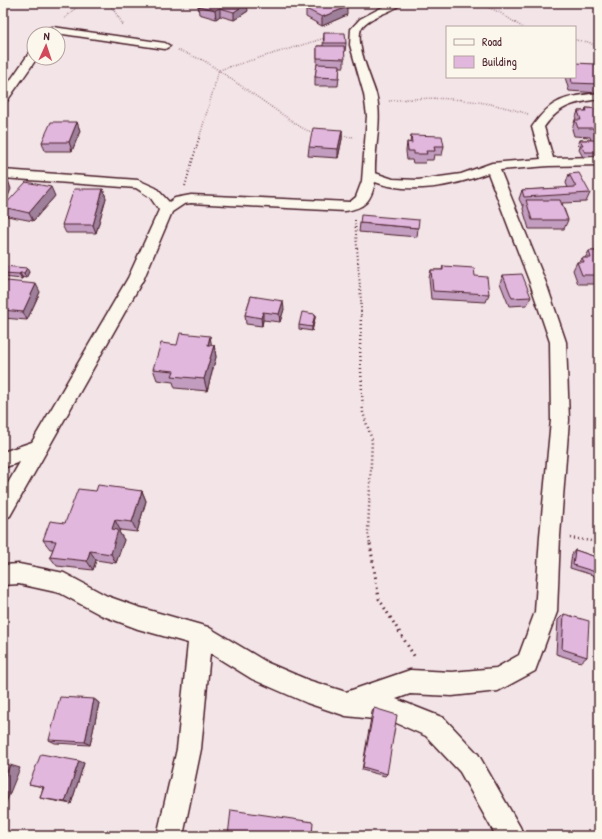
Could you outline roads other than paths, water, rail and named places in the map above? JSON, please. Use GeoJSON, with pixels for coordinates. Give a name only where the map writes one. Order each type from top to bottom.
{"type":"FeatureCollection","features":[{"type":"Feature","properties":{"kind":"street"},"geometry":{"type":"LineString","coordinates":[[6,495],[38,448],[136,278],[166,210],[180,201],[191,199],[331,207],[354,206],[360,201],[366,192],[369,175],[368,161],[372,139],[372,103],[356,48],[356,29],[361,22],[367,18],[397,3]]}},
{"type":"Feature","properties":{"kind":"street"},"geometry":{"type":"LineString","coordinates":[[66,32],[164,46]]}},
{"type":"Feature","properties":{"kind":"street"},"geometry":{"type":"LineString","coordinates":[[3,99],[26,66]]}},
{"type":"Feature","properties":{"kind":"street"},"geometry":{"type":"LineString","coordinates":[[548,162],[538,127],[548,113],[557,106],[568,101],[599,96]]}},
{"type":"Feature","properties":{"kind":"street"},"geometry":{"type":"LineString","coordinates":[[369,175],[391,183],[418,184],[463,178],[492,167],[548,162],[599,161]]}},
{"type":"Feature","properties":{"kind":"street"},"geometry":{"type":"LineString","coordinates":[[346,704],[410,682],[452,684],[498,679],[527,664],[546,612],[550,536],[560,420],[558,342],[538,284],[505,204],[492,167]]}},
{"type":"Feature","properties":{"kind":"street"},"geometry":{"type":"LineString","coordinates":[[3,174],[138,184],[149,188],[157,194],[166,210]]}},
{"type":"Feature","properties":{"kind":"street"},"geometry":{"type":"LineString","coordinates":[[3,460],[38,448]]}},
{"type":"Feature","properties":{"kind":"street"},"geometry":{"type":"LineString","coordinates":[[3,575],[19,574],[64,583],[100,604],[138,618],[200,635],[260,671],[307,691],[346,704],[392,709],[435,726],[469,763],[511,836]]}},
{"type":"Feature","properties":{"kind":"street"},"geometry":{"type":"LineString","coordinates":[[170,836],[189,749],[200,635]]}}]}
